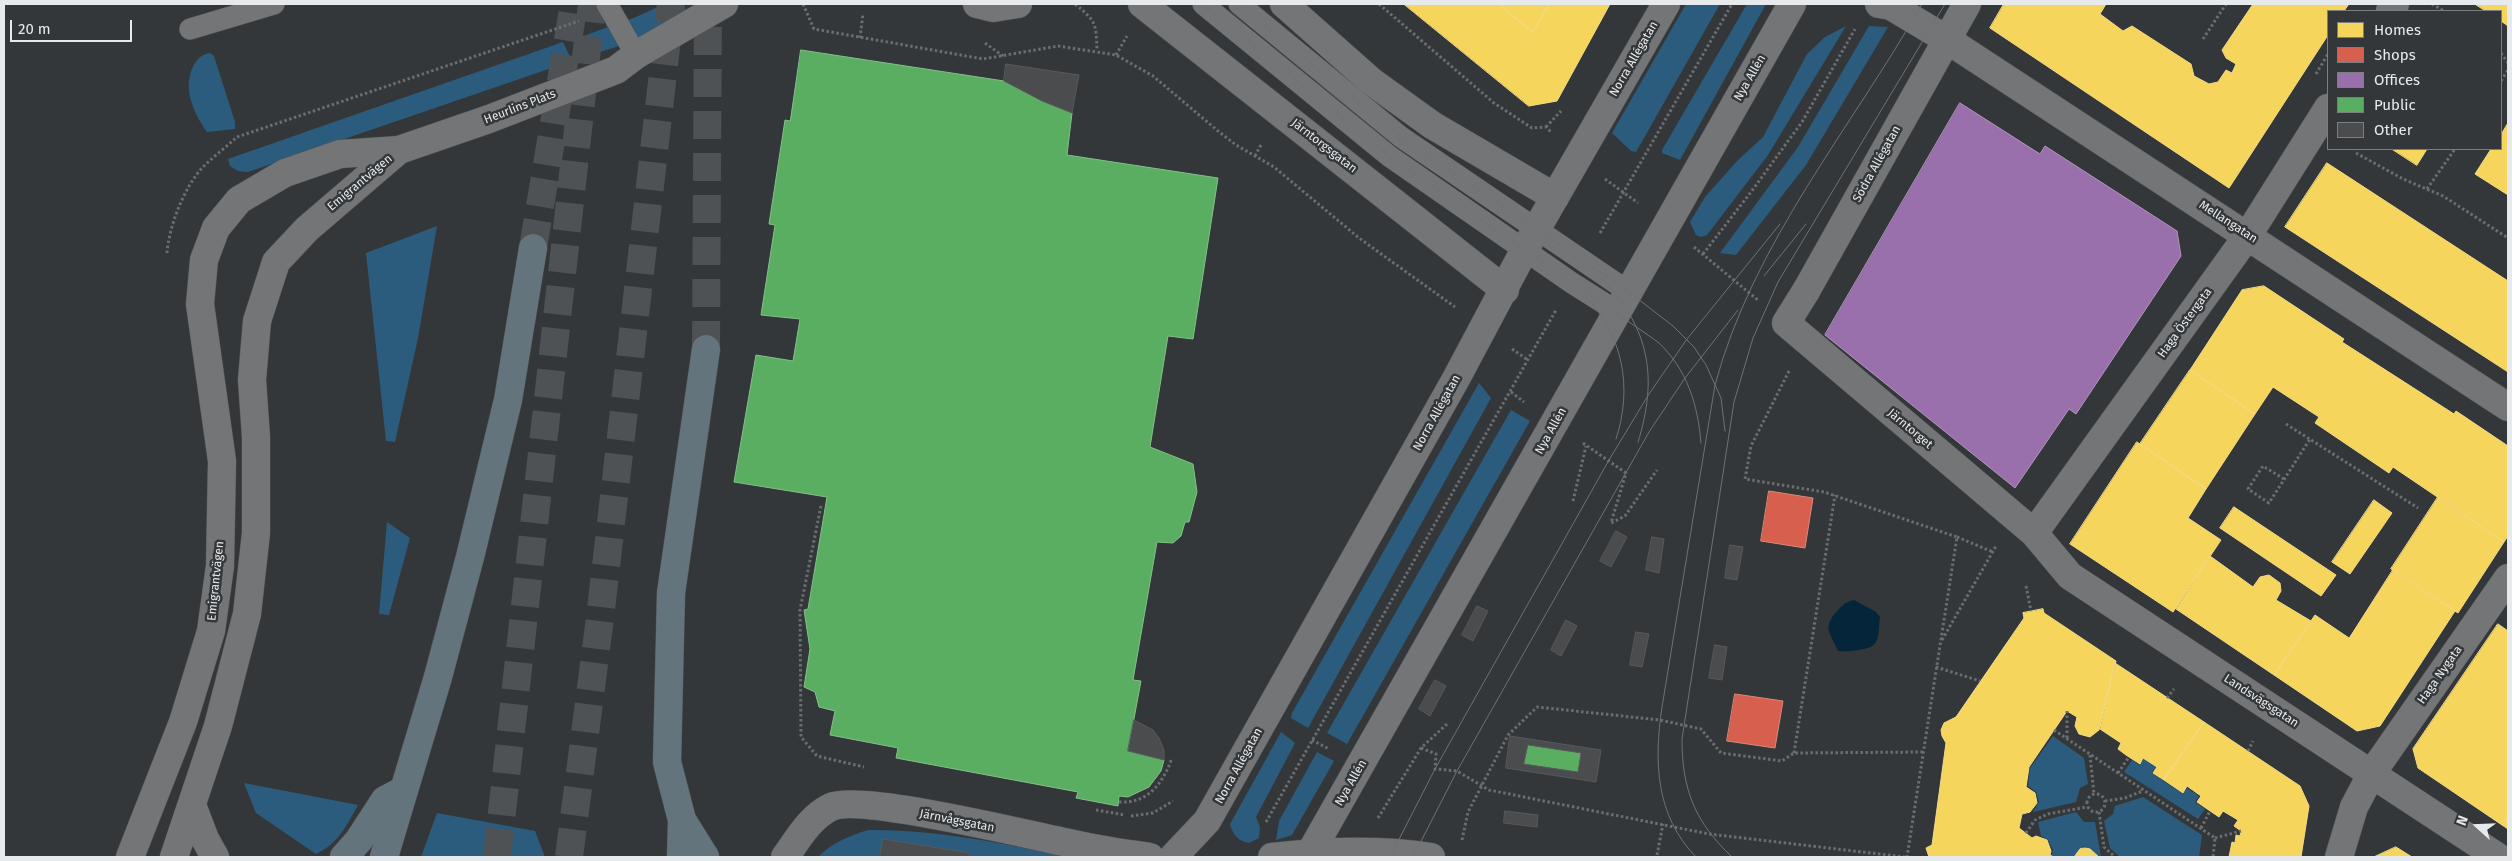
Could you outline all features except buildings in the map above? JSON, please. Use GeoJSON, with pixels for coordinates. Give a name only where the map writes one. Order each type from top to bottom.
{"type":"FeatureCollection","features":[{"type":"Feature","properties":{"kind":"highway"},"geometry":{"type":"LineString","coordinates":[[384,857],[438,677],[508,400],[533,248]]}},
{"type":"Feature","properties":{"kind":"highway"},"geometry":{"type":"LineString","coordinates":[[705,857],[682,820],[667,762],[672,593],[706,349]]}},
{"type":"Feature","properties":{"kind":"highway"},"geometry":{"type":"LineString","coordinates":[[344,857],[359,840],[385,800],[404,790]]}},
{"type":"Feature","properties":{"kind":"highway"},"geometry":{"type":"LineString","coordinates":[[680,857],[682,820]]}},
{"type":"Feature","properties":{"kind":"street","name":"Heurlins Plats"},"geometry":{"type":"LineString","coordinates":[[399,150],[489,120],[616,70],[636,55],[724,4]]}},
{"type":"Feature","properties":{"kind":"street"},"geometry":{"type":"LineString","coordinates":[[977,4],[993,8],[1018,4]]}},
{"type":"Feature","properties":{"kind":"street","name":"Järntorgsgatan"},"geometry":{"type":"LineString","coordinates":[[1142,4],[1505,290]]}},
{"type":"Feature","properties":{"kind":"street"},"geometry":{"type":"LineString","coordinates":[[1284,4],[1371,81],[1432,125],[1555,197]]}},
{"type":"Feature","properties":{"kind":"street","name":"Norra Allégatan"},"geometry":{"type":"LineString","coordinates":[[1173,857],[1207,821],[1505,290],[1555,197],[1666,4]]}},
{"type":"Feature","properties":{"kind":"street","name":"Nya Allén"},"geometry":{"type":"LineString","coordinates":[[1310,855],[1792,4]]}},
{"type":"Feature","properties":{"kind":"street","name":"Södra Allégatan"},"geometry":{"type":"LineString","coordinates":[[1786,323],[1806,292],[1967,4]]}},
{"type":"Feature","properties":{"kind":"street","name":"Mellangatan"},"geometry":{"type":"LineString","coordinates":[[1869,12],[1891,6],[1946,39],[2508,407]]}},
{"type":"Feature","properties":{"kind":"street","name":"Haga Östergata"},"geometry":{"type":"LineString","coordinates":[[2034,533],[2248,235],[2327,110]]}},
{"type":"Feature","properties":{"kind":"street","name":"Emigrantvägen"},"geometry":{"type":"LineString","coordinates":[[174,857],[218,726],[247,614],[256,533],[256,437],[252,380],[257,321],[276,262],[307,229],[399,150]]}},
{"type":"Feature","properties":{"kind":"street","name":"Emigrantvägen"},"geometry":{"type":"LineString","coordinates":[[130,857],[183,722],[210,631],[218,575],[222,460],[200,304],[204,260],[216,228],[239,200],[285,173],[340,154],[399,150]]}},
{"type":"Feature","properties":{"kind":"street","name":"Järntorget"},"geometry":{"type":"LineString","coordinates":[[1786,323],[2034,533]]}},
{"type":"Feature","properties":{"kind":"street","name":"Landsvägsgatan"},"geometry":{"type":"LineString","coordinates":[[2034,533],[2070,576],[2498,857]]}},
{"type":"Feature","properties":{"kind":"street","name":"Haga Nygata"},"geometry":{"type":"LineString","coordinates":[[2339,857],[2354,807],[2372,773],[2508,578]]}},
{"type":"Feature","properties":{"kind":"street"},"geometry":{"type":"LineString","coordinates":[[192,805],[205,840],[215,857]]}},
{"type":"Feature","properties":{"kind":"street","name":"Järnvågsgatan"},"geometry":{"type":"LineString","coordinates":[[785,857],[808,825],[832,806],[861,805],[928,814],[1085,847],[1150,857]]}},
{"type":"Feature","properties":{"kind":"street"},"geometry":{"type":"LineString","coordinates":[[1272,857],[1392,852],[1422,856]]}},
{"type":"Feature","properties":{"kind":"lane"},"geometry":{"type":"LineString","coordinates":[[190,29],[274,4]]}},
{"type":"Feature","properties":{"kind":"lane"},"geometry":{"type":"LineString","coordinates":[[1203,4],[1389,156],[1531,240],[1583,262],[1624,302]]}},
{"type":"Feature","properties":{"kind":"lane"},"geometry":{"type":"LineString","coordinates":[[1239,4],[1400,137],[1531,240],[1572,283],[1624,302]]}},
{"type":"Feature","properties":{"kind":"lane"},"geometry":{"type":"LineString","coordinates":[[608,7],[636,55]]}},
{"type":"Feature","properties":{"kind":"path"},"geometry":{"type":"LineString","coordinates":[[803,4],[814,28],[860,38],[983,59],[1058,46],[1097,50],[1116,55],[1153,76],[1236,145],[1274,167],[1359,238],[1528,360]]}},
{"type":"Feature","properties":{"kind":"path"},"geometry":{"type":"LineString","coordinates":[[1075,4],[1093,18],[1097,50]]}},
{"type":"Feature","properties":{"kind":"path"},"geometry":{"type":"LineString","coordinates":[[1379,4],[1494,103],[1532,128],[1546,127],[1577,159],[1624,193]]}},
{"type":"Feature","properties":{"kind":"path"},"geometry":{"type":"LineString","coordinates":[[1583,262],[1732,4]]}},
{"type":"Feature","properties":{"kind":"path"},"geometry":{"type":"LineString","coordinates":[[2202,39],[2226,4]]}},
{"type":"Feature","properties":{"kind":"path"},"geometry":{"type":"LineString","coordinates":[[174,226],[184,197],[202,169],[237,137],[608,7]]}},
{"type":"Feature","properties":{"kind":"path"},"geometry":{"type":"LineString","coordinates":[[1703,254],[1802,122],[1869,12]]}},
{"type":"Feature","properties":{"kind":"path"},"geometry":{"type":"LineString","coordinates":[[860,38],[863,14]]}},
{"type":"Feature","properties":{"kind":"path"},"geometry":{"type":"LineString","coordinates":[[2427,189],[2454,150]]}},
{"type":"Feature","properties":{"kind":"path"},"geometry":{"type":"LineString","coordinates":[[2356,153],[2403,179],[2443,196],[2508,238]]}},
{"type":"Feature","properties":{"kind":"path"},"geometry":{"type":"LineString","coordinates":[[1720,270],[1786,323]]}},
{"type":"Feature","properties":{"kind":"path"},"geometry":{"type":"LineString","coordinates":[[1265,826],[1267,817],[1572,283]]}},
{"type":"Feature","properties":{"kind":"path"},"geometry":{"type":"LineString","coordinates":[[1808,343],[1789,371],[1751,446],[1745,479],[1836,495],[1957,537],[1993,552]]}},
{"type":"Feature","properties":{"kind":"path"},"geometry":{"type":"LineString","coordinates":[[1511,392],[1626,473],[1612,523],[1625,516],[1657,470]]}},
{"type":"Feature","properties":{"kind":"path"},"geometry":{"type":"LineString","coordinates":[[2286,424],[2418,508]]}},
{"type":"Feature","properties":{"kind":"path"},"geometry":{"type":"LineString","coordinates":[[2284,479],[2263,466],[2248,489],[2269,503],[2310,439]]}},
{"type":"Feature","properties":{"kind":"path"},"geometry":{"type":"LineString","coordinates":[[1573,501],[1586,446]]}},
{"type":"Feature","properties":{"kind":"path"},"geometry":{"type":"LineString","coordinates":[[1794,753],[1836,495]]}},
{"type":"Feature","properties":{"kind":"path"},"geometry":{"type":"LineString","coordinates":[[821,506],[800,610],[801,737],[817,756],[844,764],[872,768]]}},
{"type":"Feature","properties":{"kind":"path"},"geometry":{"type":"LineString","coordinates":[[1941,643],[2013,515]]}},
{"type":"Feature","properties":{"kind":"path"},"geometry":{"type":"LineString","coordinates":[[1421,748],[1436,754],[1435,769],[1457,771],[1480,787],[1709,834],[1906,857],[1957,537]]}},
{"type":"Feature","properties":{"kind":"path"},"geometry":{"type":"LineString","coordinates":[[2026,586],[2030,612]]}},
{"type":"Feature","properties":{"kind":"path"},"geometry":{"type":"LineString","coordinates":[[1936,667],[1980,681]]}},
{"type":"Feature","properties":{"kind":"path"},"geometry":{"type":"LineString","coordinates":[[2167,698],[2174,689]]}},
{"type":"Feature","properties":{"kind":"path"},"geometry":{"type":"LineString","coordinates":[[1461,844],[1468,812],[1508,735],[1537,707],[1660,720],[1701,729],[1721,753],[1782,761],[1794,753],[1923,752]]}},
{"type":"Feature","properties":{"kind":"path"},"geometry":{"type":"LineString","coordinates":[[2067,711],[2067,738]]}},
{"type":"Feature","properties":{"kind":"path"},"geometry":{"type":"LineString","coordinates":[[1399,782],[1421,748],[1447,724]]}},
{"type":"Feature","properties":{"kind":"path"},"geometry":{"type":"LineString","coordinates":[[2054,730],[2215,838]]}},
{"type":"Feature","properties":{"kind":"path"},"geometry":{"type":"LineString","coordinates":[[2248,751],[2253,740]]}},
{"type":"Feature","properties":{"kind":"path"},"geometry":{"type":"LineString","coordinates":[[2090,755],[2094,794]]}},
{"type":"Feature","properties":{"kind":"path"},"geometry":{"type":"LineString","coordinates":[[2118,773],[2129,757]]}},
{"type":"Feature","properties":{"kind":"path"},"geometry":{"type":"LineString","coordinates":[[1119,802],[1135,801],[1152,793],[1163,781],[1172,758]]}},
{"type":"Feature","properties":{"kind":"path"},"geometry":{"type":"LineString","coordinates":[[2105,801],[2125,798],[2144,790]]}},
{"type":"Feature","properties":{"kind":"path"},"geometry":{"type":"LineString","coordinates":[[2099,812],[2092,812],[2087,807],[2087,800],[2094,794],[2099,794],[2105,801]]}},
{"type":"Feature","properties":{"kind":"path"},"geometry":{"type":"LineString","coordinates":[[1089,809],[1132,816],[1153,813],[1176,798]]}},
{"type":"Feature","properties":{"kind":"path"},"geometry":{"type":"LineString","coordinates":[[2105,801],[2099,812],[2104,847],[2114,857]]}},
{"type":"Feature","properties":{"kind":"path"},"geometry":{"type":"LineString","coordinates":[[2026,833],[2035,820],[2042,817],[2087,807]]}},
{"type":"Feature","properties":{"kind":"path"},"geometry":{"type":"LineString","coordinates":[[2201,828],[2210,811]]}},
{"type":"Feature","properties":{"kind":"path"},"geometry":{"type":"LineString","coordinates":[[1656,855],[1663,824]]}},
{"type":"Feature","properties":{"kind":"path"},"geometry":{"type":"LineString","coordinates":[[2215,838],[2241,831]]}},
{"type":"Feature","properties":{"kind":"path"},"geometry":{"type":"LineString","coordinates":[[2213,857],[2215,838]]}},
{"type":"Feature","properties":{"kind":"shaded area"},"geometry":{"type":"Polygon","coordinates":[[[664,4],[682,4],[686,9],[663,26],[639,38],[587,56],[578,38],[636,17],[664,4]]]}},
{"type":"Feature","properties":{"kind":"shaded area"},"geometry":{"type":"Polygon","coordinates":[[[1686,4],[1720,4],[1636,152],[1631,151],[1612,133],[1686,4]]]}},
{"type":"Feature","properties":{"kind":"shaded area"},"geometry":{"type":"Polygon","coordinates":[[[1747,4],[1766,4],[1680,160],[1662,153],[1662,150],[1747,4]]]}},
{"type":"Feature","properties":{"kind":"shaded area"},"geometry":{"type":"Polygon","coordinates":[[[1846,26],[1768,155],[1707,235],[1701,237],[1696,235],[1690,222],[1705,197],[1737,161],[1763,137],[1807,54],[1825,37],[1846,26]]]}},
{"type":"Feature","properties":{"kind":"shaded area"},"geometry":{"type":"Polygon","coordinates":[[[1869,26],[1888,27],[1806,165],[1736,255],[1720,253],[1798,147],[1869,26]]]}},
{"type":"Feature","properties":{"kind":"shaded area"},"geometry":{"type":"Polygon","coordinates":[[[563,42],[572,61],[248,172],[238,171],[230,166],[228,159],[563,42]]]}},
{"type":"Feature","properties":{"kind":"shaded area"},"geometry":{"type":"Polygon","coordinates":[[[210,53],[214,56],[235,122],[235,129],[207,132],[197,116],[190,99],[189,81],[191,72],[200,57],[210,53]]]}},
{"type":"Feature","properties":{"kind":"shaded area"},"geometry":{"type":"Polygon","coordinates":[[[437,226],[418,338],[395,442],[386,441],[366,253],[437,226]]]}},
{"type":"Feature","properties":{"kind":"shaded area"},"geometry":{"type":"Polygon","coordinates":[[[1479,383],[1491,398],[1308,728],[1291,718],[1292,713],[1479,383]]]}},
{"type":"Feature","properties":{"kind":"shaded area"},"geometry":{"type":"Polygon","coordinates":[[[1511,410],[1530,421],[1347,744],[1327,733],[1511,410]]]}},
{"type":"Feature","properties":{"kind":"shaded area"},"geometry":{"type":"Polygon","coordinates":[[[387,522],[410,538],[389,615],[379,614],[387,522]]]}},
{"type":"Feature","properties":{"kind":"shaded area"},"geometry":{"type":"Polygon","coordinates":[[[1854,600],[1876,612],[1880,617],[1877,640],[1875,644],[1866,649],[1838,651],[1830,634],[1830,622],[1843,605],[1854,600]]]}},
{"type":"Feature","properties":{"kind":"shaded area"},"geometry":{"type":"Polygon","coordinates":[[[1281,732],[1295,743],[1256,817],[1260,827],[1259,838],[1249,843],[1242,841],[1236,837],[1230,824],[1281,732]]]}},
{"type":"Feature","properties":{"kind":"shaded area"},"geometry":{"type":"Polygon","coordinates":[[[2053,736],[2084,758],[2088,784],[2080,788],[2076,802],[2033,812],[2039,802],[2036,792],[2028,786],[2030,768],[2053,736]]]}},
{"type":"Feature","properties":{"kind":"shaded area"},"geometry":{"type":"Polygon","coordinates":[[[1317,752],[1334,761],[1292,835],[1276,840],[1279,821],[1317,752]]]}},
{"type":"Feature","properties":{"kind":"shaded area"},"geometry":{"type":"Polygon","coordinates":[[[2144,759],[2156,767],[2152,773],[2183,794],[2187,788],[2199,796],[2195,802],[2205,809],[2198,819],[2124,772],[2132,760],[2139,765],[2144,759]]]}},
{"type":"Feature","properties":{"kind":"shaded area"},"geometry":{"type":"Polygon","coordinates":[[[244,783],[358,805],[346,827],[331,845],[316,854],[256,813],[244,783]]]}},
{"type":"Feature","properties":{"kind":"shaded area"},"geometry":{"type":"Polygon","coordinates":[[[2143,797],[2202,835],[2199,857],[2120,857],[2110,848],[2104,821],[2113,814],[2115,806],[2143,797]]]}},
{"type":"Feature","properties":{"kind":"shaded area"},"geometry":{"type":"Polygon","coordinates":[[[2076,812],[2084,822],[2095,822],[2101,857],[2084,846],[2073,857],[2056,857],[2052,855],[2053,850],[2048,840],[2041,836],[2038,822],[2076,812]]]}},
{"type":"Feature","properties":{"kind":"shaded area"},"geometry":{"type":"Polygon","coordinates":[[[437,813],[535,831],[545,857],[421,857],[437,813]]]}},
{"type":"Feature","properties":{"kind":"shaded area"},"geometry":{"type":"Polygon","coordinates":[[[868,830],[894,830],[945,835],[995,842],[1070,857],[818,857],[829,847],[841,840],[868,830]]]}},
{"type":"Feature","properties":{"kind":"tunnel"},"geometry":{"type":"LineString","coordinates":[[533,248],[574,4]]}},
{"type":"Feature","properties":{"kind":"tunnel"},"geometry":{"type":"LineString","coordinates":[[497,857],[592,4]]}},
{"type":"Feature","properties":{"kind":"tunnel"},"geometry":{"type":"LineString","coordinates":[[569,857],[600,618],[671,4]]}},
{"type":"Feature","properties":{"kind":"tunnel"},"geometry":{"type":"LineString","coordinates":[[706,349],[708,4]]}},
{"type":"Feature","properties":{"kind":"tram line"},"geometry":{"type":"LineString","coordinates":[[1203,4],[1389,156],[1658,342],[1677,364],[1684,376],[1694,401],[1701,443]]}},
{"type":"Feature","properties":{"kind":"tram line"},"geometry":{"type":"LineString","coordinates":[[1239,4],[1401,137],[1629,292],[1673,326],[1694,347],[1706,365],[1721,398],[1725,431]]}},
{"type":"Feature","properties":{"kind":"tram line"},"geometry":{"type":"LineString","coordinates":[[1696,857],[1682,841],[1665,805],[1658,767],[1658,747],[1662,707],[1715,385],[1732,333],[1753,283],[1778,235],[1922,4]]}},
{"type":"Feature","properties":{"kind":"tram line"},"geometry":{"type":"LineString","coordinates":[[1732,857],[1709,831],[1693,804],[1685,774],[1682,739],[1734,402],[1753,338],[1778,282],[1945,4]]}},
{"type":"Feature","properties":{"kind":"tram line"},"geometry":{"type":"LineString","coordinates":[[1390,857],[1435,769],[1609,460],[1649,394],[1687,339],[1780,224]]}},
{"type":"Feature","properties":{"kind":"tram line"},"geometry":{"type":"LineString","coordinates":[[1764,276],[1806,224]]}},
{"type":"Feature","properties":{"kind":"tram line"},"geometry":{"type":"LineString","coordinates":[[1602,279],[1631,316],[1640,335],[1646,355],[1648,396],[1638,442]]}},
{"type":"Feature","properties":{"kind":"tram line"},"geometry":{"type":"LineString","coordinates":[[1585,296],[1598,311],[1608,327],[1621,363],[1624,381],[1624,400],[1616,439]]}},
{"type":"Feature","properties":{"kind":"tram line"},"geometry":{"type":"LineString","coordinates":[[1413,857],[1457,771],[1649,432],[1685,378],[1738,310]]}}]}
